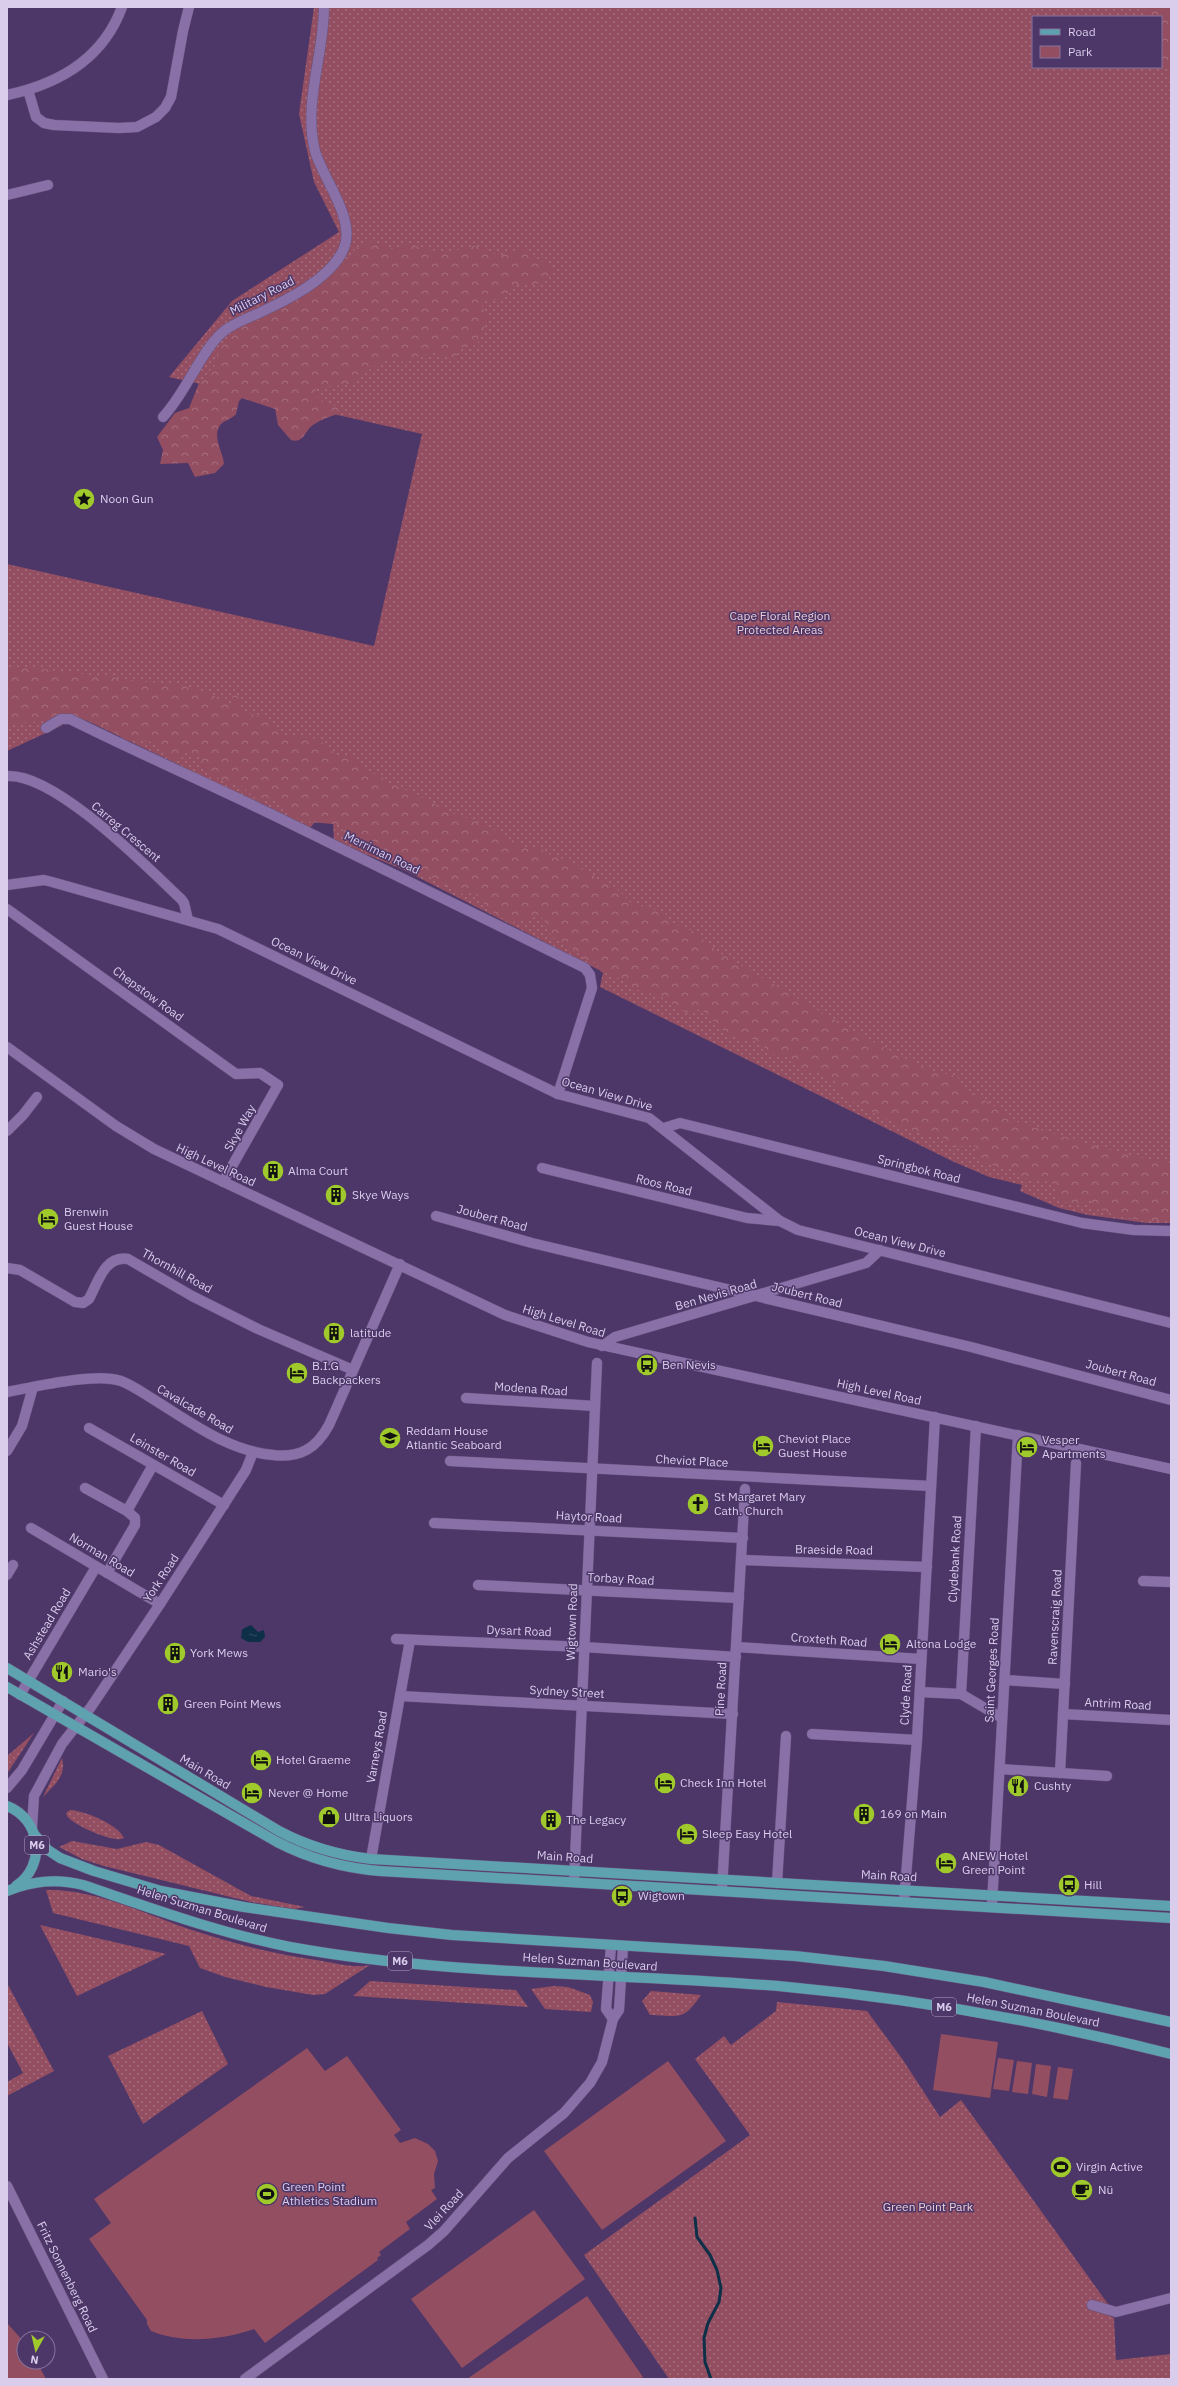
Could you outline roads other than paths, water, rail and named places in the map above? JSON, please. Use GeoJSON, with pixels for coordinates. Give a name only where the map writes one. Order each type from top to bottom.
{"type":"FeatureCollection","features":[{"type":"Feature","properties":{"kind":"main road","name":"Main Road"},"geometry":{"type":"LineString","coordinates":[[7,1668],[86,1714],[141,1750],[293,1838],[327,1851],[371,1859],[574,1871],[723,1886],[904,1901],[1171,1918]]}},
{"type":"Feature","properties":{"kind":"main road","name":"Main Road"},"geometry":{"type":"LineString","coordinates":[[7,1687],[277,1842],[316,1860],[369,1870],[574,1882],[723,1886],[776,1883],[1171,1906]]}},
{"type":"Feature","properties":{"kind":"main road","name":"Helen Suzman Boulevard"},"geometry":{"type":"LineString","coordinates":[[7,1806],[21,1814],[48,1850],[68,1862],[138,1885],[204,1900],[388,1928],[623,1947],[795,1956],[884,1966],[984,1982],[1171,2022]]}},
{"type":"Feature","properties":{"kind":"main road","name":"Helen Suzman Boulevard"},"geometry":{"type":"LineString","coordinates":[[10,1890],[26,1878],[33,1867],[37,1851],[33,1831]]}},
{"type":"Feature","properties":{"kind":"main road","name":"Helen Suzman Boulevard"},"geometry":{"type":"LineString","coordinates":[[10,1890],[45,1880],[68,1881],[228,1933],[328,1952],[450,1966],[787,1987],[916,2002],[1024,2020],[1171,2054]]}},
{"type":"Feature","properties":{"kind":"main road"},"geometry":{"type":"LineString","coordinates":[[1097,2005],[1171,2028]]}},
{"type":"Feature","properties":{"kind":"street"},"geometry":{"type":"LineString","coordinates":[[7,95],[28,90],[72,71],[92,56],[108,37],[122,7]]}},
{"type":"Feature","properties":{"kind":"street"},"geometry":{"type":"LineString","coordinates":[[28,90],[36,117],[49,124],[137,128],[148,122],[165,108],[171,97],[189,7]]}},
{"type":"Feature","properties":{"kind":"street","name":"Military Road"},"geometry":{"type":"LineString","coordinates":[[163,417],[174,406],[210,348],[224,331],[279,304],[308,287],[333,265],[345,247],[346,225],[340,207],[322,171],[315,150],[311,125],[314,82],[323,33],[324,7]]}},
{"type":"Feature","properties":{"kind":"street"},"geometry":{"type":"LineString","coordinates":[[7,195],[48,185]]}},
{"type":"Feature","properties":{"kind":"street","name":"Merriman Road"},"geometry":{"type":"LineString","coordinates":[[46,728],[61,719],[70,719],[121,745],[173,767],[397,874],[586,968],[590,975],[592,988],[558,1094]]}},
{"type":"Feature","properties":{"kind":"street","name":"Carreg Crescent"},"geometry":{"type":"LineString","coordinates":[[7,776],[25,777],[44,785],[99,823],[181,899],[184,903],[188,920]]}},
{"type":"Feature","properties":{"kind":"street","name":"Ocean View Drive"},"geometry":{"type":"LineString","coordinates":[[7,885],[44,880],[218,929],[558,1094],[640,1115],[664,1128],[780,1221],[798,1230],[1171,1323]]}},
{"type":"Feature","properties":{"kind":"street","name":"Chepstow Road"},"geometry":{"type":"LineString","coordinates":[[7,909],[236,1074],[260,1073],[278,1085]]}},
{"type":"Feature","properties":{"kind":"street","name":"High Level Road"},"geometry":{"type":"LineString","coordinates":[[7,1047],[134,1138],[223,1182],[400,1264],[504,1315],[602,1346],[1171,1469]]}},
{"type":"Feature","properties":{"kind":"street","name":"Skye Way"},"geometry":{"type":"LineString","coordinates":[[223,1182],[278,1085]]}},
{"type":"Feature","properties":{"kind":"street"},"geometry":{"type":"LineString","coordinates":[[7,1130],[23,1115],[37,1097]]}},
{"type":"Feature","properties":{"kind":"street","name":"Springbok Road"},"geometry":{"type":"LineString","coordinates":[[664,1128],[680,1123],[1089,1224],[1134,1230],[1171,1231]]}},
{"type":"Feature","properties":{"kind":"street","name":"Roos Road"},"geometry":{"type":"LineString","coordinates":[[542,1168],[747,1218],[780,1221]]}},
{"type":"Feature","properties":{"kind":"street","name":"Joubert Road"},"geometry":{"type":"LineString","coordinates":[[436,1216],[532,1243],[971,1347],[1171,1400]]}},
{"type":"Feature","properties":{"kind":"street","name":"Ben Nevis Road"},"geometry":{"type":"LineString","coordinates":[[602,1346],[615,1337],[866,1263],[880,1250]]}},
{"type":"Feature","properties":{"kind":"street","name":"Thornhill Road"},"geometry":{"type":"LineString","coordinates":[[7,1268],[20,1270],[80,1303],[89,1299],[111,1260],[118,1258],[128,1259],[192,1296],[258,1329],[353,1370]]}},
{"type":"Feature","properties":{"kind":"street","name":"Cavalcade Road"},"geometry":{"type":"LineString","coordinates":[[7,1392],[98,1378],[121,1381],[213,1436],[253,1452],[293,1456],[310,1449],[325,1432],[400,1264]]}},
{"type":"Feature","properties":{"kind":"street","name":"Wigtown Road"},"geometry":{"type":"LineString","coordinates":[[574,1882],[588,1530],[597,1363]]}},
{"type":"Feature","properties":{"kind":"street"},"geometry":{"type":"LineString","coordinates":[[7,1451],[22,1426],[33,1387]]}},
{"type":"Feature","properties":{"kind":"street","name":"Modena Road"},"geometry":{"type":"LineString","coordinates":[[466,1398],[595,1406]]}},
{"type":"Feature","properties":{"kind":"street","name":"Clyde Road"},"geometry":{"type":"LineString","coordinates":[[904,1901],[917,1740],[935,1417]]}},
{"type":"Feature","properties":{"kind":"street","name":"Clydebank Road"},"geometry":{"type":"LineString","coordinates":[[961,1694],[976,1426]]}},
{"type":"Feature","properties":{"kind":"street","name":"Leinster Road"},"geometry":{"type":"LineString","coordinates":[[89,1428],[224,1505]]}},
{"type":"Feature","properties":{"kind":"street","name":"Saint Georges Road"},"geometry":{"type":"LineString","coordinates":[[992,1907],[1018,1435]]}},
{"type":"Feature","properties":{"kind":"street","name":"York Road"},"geometry":{"type":"LineString","coordinates":[[33,1831],[34,1796],[62,1744],[86,1714],[160,1604],[246,1470],[253,1452]]}},
{"type":"Feature","properties":{"kind":"street","name":"Cheviot Place"},"geometry":{"type":"LineString","coordinates":[[450,1461],[931,1486]]}},
{"type":"Feature","properties":{"kind":"street","name":"Ravenscraig Road"},"geometry":{"type":"LineString","coordinates":[[1060,1773],[1076,1463]]}},
{"type":"Feature","properties":{"kind":"street"},"geometry":{"type":"LineString","coordinates":[[127,1511],[153,1465]]}},
{"type":"Feature","properties":{"kind":"street"},"geometry":{"type":"LineString","coordinates":[[85,1488],[127,1511],[135,1518],[135,1525],[107,1573]]}},
{"type":"Feature","properties":{"kind":"street","name":"Pine Road"},"geometry":{"type":"LineString","coordinates":[[723,1886],[745,1489]]}},
{"type":"Feature","properties":{"kind":"street","name":"Haytor Road"},"geometry":{"type":"LineString","coordinates":[[434,1523],[743,1538]]}},
{"type":"Feature","properties":{"kind":"street","name":"Norman Road"},"geometry":{"type":"LineString","coordinates":[[31,1528],[160,1604]]}},
{"type":"Feature","properties":{"kind":"street","name":"Braeside Road"},"geometry":{"type":"LineString","coordinates":[[742,1560],[927,1566]]}},
{"type":"Feature","properties":{"kind":"street"},"geometry":{"type":"LineString","coordinates":[[7,1575],[13,1565]]}},
{"type":"Feature","properties":{"kind":"street","name":"Ashstead Road"},"geometry":{"type":"LineString","coordinates":[[20,1695],[96,1567]]}},
{"type":"Feature","properties":{"kind":"street"},"geometry":{"type":"LineString","coordinates":[[1143,1581],[1171,1582]]}},
{"type":"Feature","properties":{"kind":"street","name":"Torbay Road"},"geometry":{"type":"LineString","coordinates":[[478,1585],[739,1598]]}},
{"type":"Feature","properties":{"kind":"street","name":"Dysart Road"},"geometry":{"type":"LineString","coordinates":[[396,1639],[584,1647],[736,1657]]}},
{"type":"Feature","properties":{"kind":"street","name":"Varneys Road"},"geometry":{"type":"LineString","coordinates":[[371,1859],[410,1640]]}},
{"type":"Feature","properties":{"kind":"street","name":"Croxteth Road"},"geometry":{"type":"LineString","coordinates":[[736,1647],[921,1659]]}},
{"type":"Feature","properties":{"kind":"street"},"geometry":{"type":"LineString","coordinates":[[1005,1680],[1065,1684]]}},
{"type":"Feature","properties":{"kind":"street"},"geometry":{"type":"LineString","coordinates":[[920,1692],[961,1694],[1002,1718]]}},
{"type":"Feature","properties":{"kind":"street","name":"Sydney Street"},"geometry":{"type":"LineString","coordinates":[[400,1696],[733,1714]]}},
{"type":"Feature","properties":{"kind":"street"},"geometry":{"type":"LineString","coordinates":[[7,1788],[22,1770],[62,1701]]}},
{"type":"Feature","properties":{"kind":"street","name":"Antrim Road"},"geometry":{"type":"LineString","coordinates":[[1064,1714],[1171,1720]]}},
{"type":"Feature","properties":{"kind":"street"},"geometry":{"type":"LineString","coordinates":[[812,1734],[917,1740]]}},
{"type":"Feature","properties":{"kind":"street"},"geometry":{"type":"LineString","coordinates":[[776,1883],[786,1736]]}},
{"type":"Feature","properties":{"kind":"street"},"geometry":{"type":"LineString","coordinates":[[1000,1769],[1107,1776]]}},
{"type":"Feature","properties":{"kind":"street"},"geometry":{"type":"LineString","coordinates":[[611,1946],[606,2009],[613,2019]]}},
{"type":"Feature","properties":{"kind":"street","name":"Vlei Road"},"geometry":{"type":"LineString","coordinates":[[245,2379],[392,2272],[444,2232],[508,2158],[564,2113],[583,2093],[602,2062],[613,2019],[619,2010],[623,1947]]}},
{"type":"Feature","properties":{"kind":"street","name":"Fritz Sonnenberg Road"},"geometry":{"type":"LineString","coordinates":[[7,2186],[103,2379]]}},
{"type":"Feature","properties":{"kind":"street"},"geometry":{"type":"LineString","coordinates":[[1092,2305],[1116,2312],[1171,2298]]}},
{"type":"Feature","properties":{"kind":"water"},"geometry":{"type":"Polygon","coordinates":[[[251,1625],[258,1632],[264,1630],[265,1637],[260,1642],[248,1642],[241,1638],[242,1629],[251,1625]]]}},
{"type":"Feature","properties":{"kind":"waterway"},"geometry":{"type":"LineString","coordinates":[[695,2218],[697,2237],[710,2255],[717,2270],[721,2288],[719,2302],[708,2323],[704,2338],[705,2362],[711,2379]]}},
{"type":"Feature","properties":{"kind":"place","name":"Noon Gun"},"geometry":{"type":"Point","coordinates":[84,499]}},
{"type":"Feature","properties":{"kind":"place","name":"Alma Court"},"geometry":{"type":"Point","coordinates":[273,1171]}},
{"type":"Feature","properties":{"kind":"place","name":"Skye Ways"},"geometry":{"type":"Point","coordinates":[336,1195]}},
{"type":"Feature","properties":{"kind":"place","name":"Brenwin Guest House"},"geometry":{"type":"Point","coordinates":[48,1219]}},
{"type":"Feature","properties":{"kind":"place","name":"latitude"},"geometry":{"type":"Point","coordinates":[334,1333]}},
{"type":"Feature","properties":{"kind":"place","name":"Ben Nevis"},"geometry":{"type":"Point","coordinates":[647,1365]}},
{"type":"Feature","properties":{"kind":"place","name":"B.I.G Backpackers"},"geometry":{"type":"Point","coordinates":[297,1373]}},
{"type":"Feature","properties":{"kind":"place","name":"Reddam House Atlantic Seaboard"},"geometry":{"type":"Point","coordinates":[390,1438]}},
{"type":"Feature","properties":{"kind":"place","name":"Cheviot Place Guest House"},"geometry":{"type":"Point","coordinates":[763,1446]}},
{"type":"Feature","properties":{"kind":"place","name":"Vesper Apartments"},"geometry":{"type":"Point","coordinates":[1027,1447]}},
{"type":"Feature","properties":{"kind":"place","name":"St Margaret Mary Cath. Church"},"geometry":{"type":"Point","coordinates":[698,1504]}},
{"type":"Feature","properties":{"kind":"place","name":"Altona Lodge"},"geometry":{"type":"Point","coordinates":[890,1644]}},
{"type":"Feature","properties":{"kind":"place","name":"York Mews"},"geometry":{"type":"Point","coordinates":[175,1653]}},
{"type":"Feature","properties":{"kind":"place","name":"Mario's"},"geometry":{"type":"Point","coordinates":[62,1672]}},
{"type":"Feature","properties":{"kind":"place","name":"Green Point Mews"},"geometry":{"type":"Point","coordinates":[168,1704]}},
{"type":"Feature","properties":{"kind":"place","name":"Hotel Graeme"},"geometry":{"type":"Point","coordinates":[261,1760]}},
{"type":"Feature","properties":{"kind":"place","name":"Check Inn Hotel"},"geometry":{"type":"Point","coordinates":[665,1783]}},
{"type":"Feature","properties":{"kind":"place","name":"Cushty"},"geometry":{"type":"Point","coordinates":[1018,1786]}},
{"type":"Feature","properties":{"kind":"place","name":"Never @ Home"},"geometry":{"type":"Point","coordinates":[252,1793]}},
{"type":"Feature","properties":{"kind":"place","name":"169 on Main"},"geometry":{"type":"Point","coordinates":[864,1814]}},
{"type":"Feature","properties":{"kind":"place","name":"Ultra Liquors"},"geometry":{"type":"Point","coordinates":[329,1817]}},
{"type":"Feature","properties":{"kind":"place","name":"The Legacy"},"geometry":{"type":"Point","coordinates":[551,1820]}},
{"type":"Feature","properties":{"kind":"place","name":"Sleep Easy Hotel"},"geometry":{"type":"Point","coordinates":[687,1834]}},
{"type":"Feature","properties":{"kind":"place","name":"ANEW Hotel Green Point"},"geometry":{"type":"Point","coordinates":[946,1863]}},
{"type":"Feature","properties":{"kind":"place","name":"Hill"},"geometry":{"type":"Point","coordinates":[1069,1885]}},
{"type":"Feature","properties":{"kind":"place","name":"Wigtown"},"geometry":{"type":"Point","coordinates":[622,1896]}},
{"type":"Feature","properties":{"kind":"place","name":"Virgin Active"},"geometry":{"type":"Point","coordinates":[1061,2167]}},
{"type":"Feature","properties":{"kind":"place","name":"Nü"},"geometry":{"type":"Point","coordinates":[1082,2190]}},
{"type":"Feature","properties":{"kind":"place","name":"Green Point Athletics Stadium"},"geometry":{"type":"Point","coordinates":[267,2194]}},
{"type":"Feature","properties":{"kind":"park label","name":"Cape Floral Region Protected Areas"},"geometry":{"type":"Point","coordinates":[780,623]}},
{"type":"Feature","properties":{"kind":"park label","name":"Green Point Park"},"geometry":{"type":"Point","coordinates":[928,2207]}}]}
